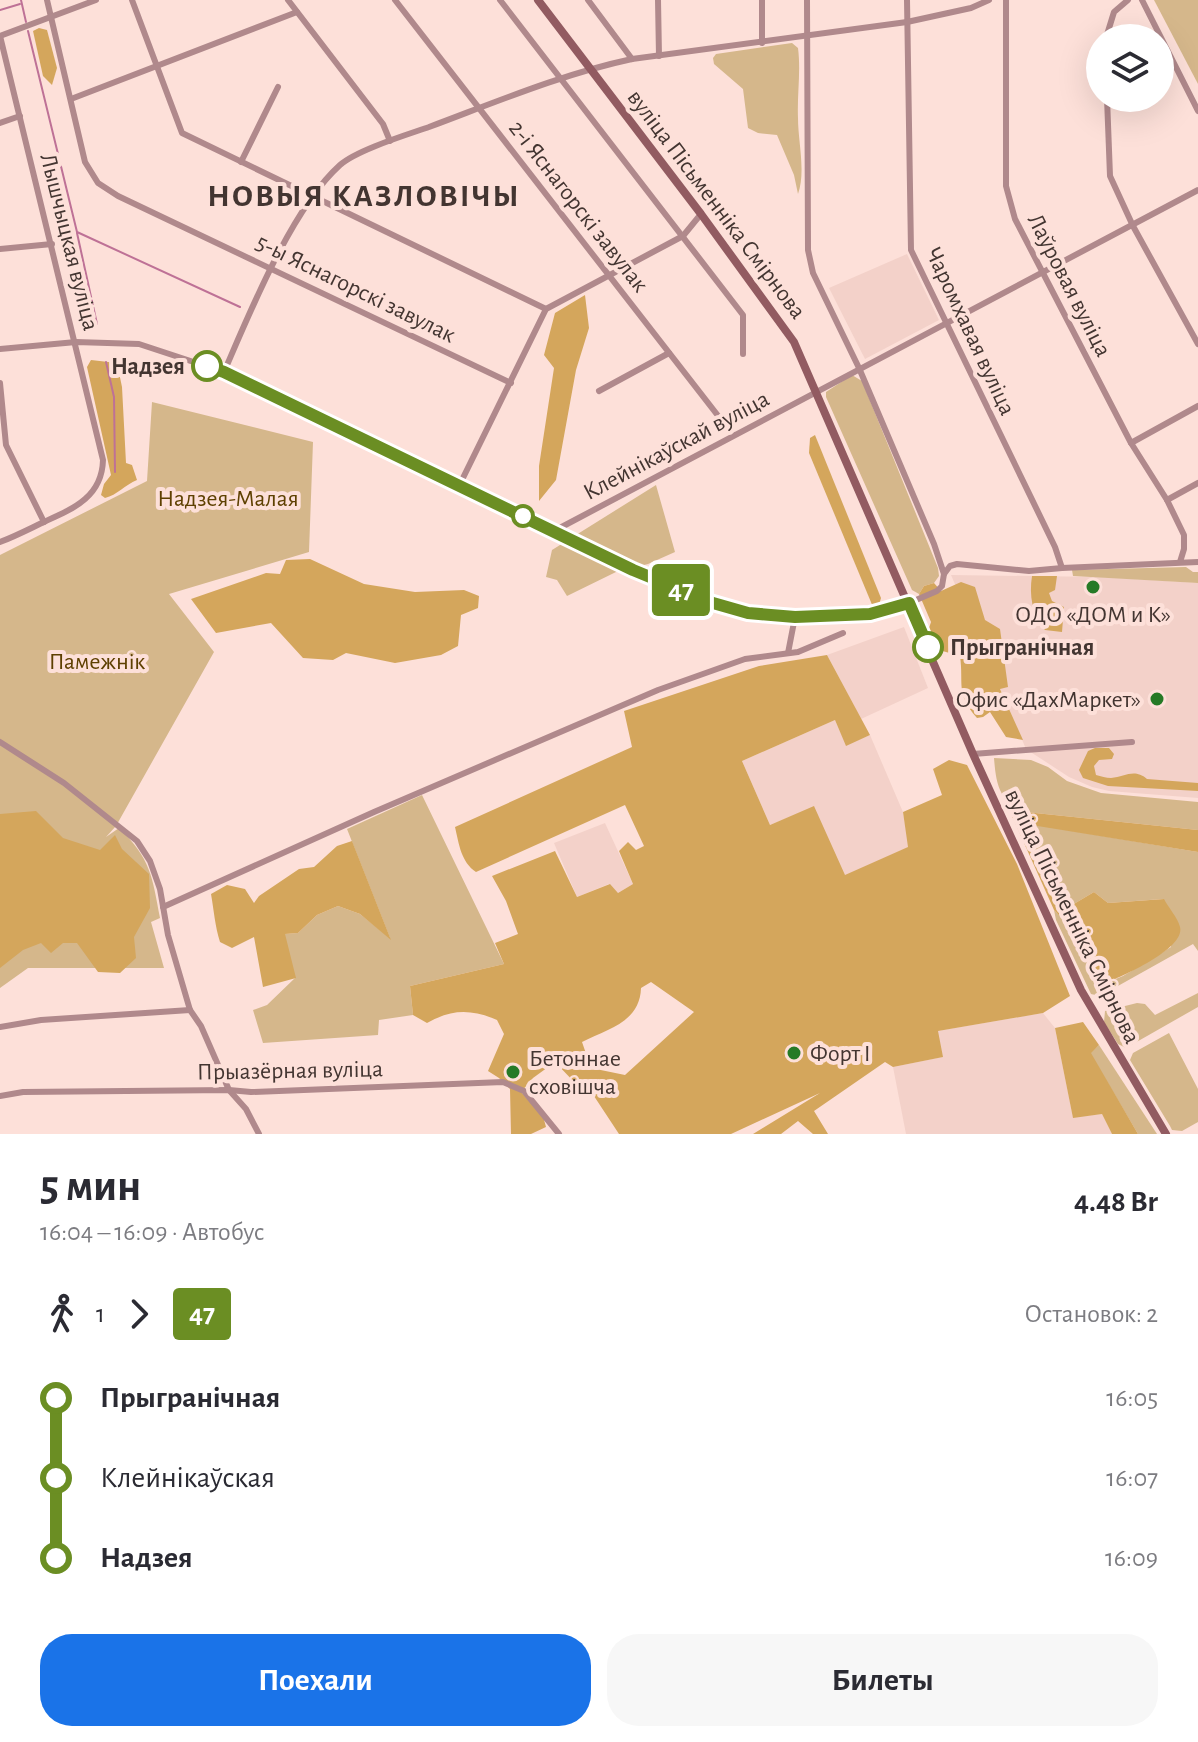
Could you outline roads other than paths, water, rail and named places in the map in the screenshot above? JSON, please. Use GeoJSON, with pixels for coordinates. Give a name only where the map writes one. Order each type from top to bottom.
{"type":"FeatureCollection","features":[{"type":"Feature","properties":{"kind":"main road","name":"вуліца Пісьменніка Смірнова"},"geometry":{"type":"LineString","coordinates":[[538,0],[787,328],[973,754],[1093,1012],[1166,1134]]}},
{"type":"Feature","properties":{"kind":"street","name":"5-ы Яснагорскі завулак"},"geometry":{"type":"LineString","coordinates":[[47,0],[85,162],[98,183],[118,196],[511,383]]}},
{"type":"Feature","properties":{"kind":"street"},"geometry":{"type":"LineString","coordinates":[[0,36],[96,0]]}},
{"type":"Feature","properties":{"kind":"street"},"geometry":{"type":"LineString","coordinates":[[132,0],[182,133],[546,309]]}},
{"type":"Feature","properties":{"kind":"street"},"geometry":{"type":"LineString","coordinates":[[288,0],[383,124],[390,141]]}},
{"type":"Feature","properties":{"kind":"street","name":"2-і Яснагорскі завулак"},"geometry":{"type":"LineString","coordinates":[[395,0],[733,435]]}},
{"type":"Feature","properties":{"kind":"street"},"geometry":{"type":"LineString","coordinates":[[500,0],[743,315],[743,354]]}},
{"type":"Feature","properties":{"kind":"street"},"geometry":{"type":"LineString","coordinates":[[588,0],[632,59]]}},
{"type":"Feature","properties":{"kind":"street"},"geometry":{"type":"LineString","coordinates":[[658,0],[659,56]]}},
{"type":"Feature","properties":{"kind":"street"},"geometry":{"type":"LineString","coordinates":[[762,0],[762,43]]}},
{"type":"Feature","properties":{"kind":"street","name":"вуліца Пісьменніка Смірнова"},"geometry":{"type":"LineString","coordinates":[[807,0],[808,250],[813,273],[859,368],[944,574]]}},
{"type":"Feature","properties":{"kind":"street","name":"Чаромхавая вуліца"},"geometry":{"type":"LineString","coordinates":[[907,0],[911,250],[1055,547],[1062,568]]}},
{"type":"Feature","properties":{"kind":"street"},"geometry":{"type":"LineString","coordinates":[[224,372],[272,267],[312,197],[342,163],[390,141],[590,68],[632,59],[907,22],[971,8],[989,0]]}},
{"type":"Feature","properties":{"kind":"street","name":"Лаўровая вуліца"},"geometry":{"type":"LineString","coordinates":[[1006,0],[1006,186],[1015,219],[1131,443],[1167,500],[1184,535],[1180,562]]}},
{"type":"Feature","properties":{"kind":"street"},"geometry":{"type":"LineString","coordinates":[[1110,24],[1114,12],[1128,0]]}},
{"type":"Feature","properties":{"kind":"street"},"geometry":{"type":"LineString","coordinates":[[1142,0],[1198,111]]}},
{"type":"Feature","properties":{"kind":"street"},"geometry":{"type":"LineString","coordinates":[[71,99],[297,12]]}},
{"type":"Feature","properties":{"kind":"street","name":"Лышчыцкая вуліца"},"geometry":{"type":"LineString","coordinates":[[0,36],[76,342],[99,442],[103,474],[97,488],[73,509],[0,542]]}},
{"type":"Feature","properties":{"kind":"street"},"geometry":{"type":"LineString","coordinates":[[241,162],[278,87]]}},
{"type":"Feature","properties":{"kind":"street"},"geometry":{"type":"LineString","coordinates":[[1108,112],[1110,176],[1133,226],[1198,344]]}},
{"type":"Feature","properties":{"kind":"street"},"geometry":{"type":"LineString","coordinates":[[0,123],[20,116]]}},
{"type":"Feature","properties":{"kind":"street","name":"Клейнікаўскай вуліца"},"geometry":{"type":"LineString","coordinates":[[554,532],[1198,190]]}},
{"type":"Feature","properties":{"kind":"street"},"geometry":{"type":"LineString","coordinates":[[460,484],[546,309],[683,236],[701,214]]}},
{"type":"Feature","properties":{"kind":"street"},"geometry":{"type":"LineString","coordinates":[[0,249],[52,244]]}},
{"type":"Feature","properties":{"kind":"street"},"geometry":{"type":"LineString","coordinates":[[0,349],[76,342],[139,344],[224,372],[633,570],[713,603],[748,613],[795,617],[870,614],[937,591],[942,586],[944,574],[950,566],[957,564],[1029,571],[1198,562]]}},
{"type":"Feature","properties":{"kind":"street"},"geometry":{"type":"LineString","coordinates":[[599,391],[669,353]]}},
{"type":"Feature","properties":{"kind":"street"},"geometry":{"type":"LineString","coordinates":[[0,383],[3,446],[44,522]]}},
{"type":"Feature","properties":{"kind":"street"},"geometry":{"type":"LineString","coordinates":[[1131,443],[1198,406]]}},
{"type":"Feature","properties":{"kind":"street"},"geometry":{"type":"LineString","coordinates":[[1167,500],[1198,483]]}},
{"type":"Feature","properties":{"kind":"street"},"geometry":{"type":"LineString","coordinates":[[788,653],[795,617]]}},
{"type":"Feature","properties":{"kind":"street"},"geometry":{"type":"LineString","coordinates":[[163,907],[658,690],[745,659],[798,652],[843,633]]}},
{"type":"Feature","properties":{"kind":"street"},"geometry":{"type":"LineString","coordinates":[[0,742],[64,783],[137,841],[150,861],[190,1010],[201,1026],[229,1090],[246,1109],[259,1134]]}},
{"type":"Feature","properties":{"kind":"street","name":"вуліца Пісьменніка Смірнова"},"geometry":{"type":"LineString","coordinates":[[973,754],[1132,742]]}},
{"type":"Feature","properties":{"kind":"street"},"geometry":{"type":"LineString","coordinates":[[0,1027],[41,1020],[190,1010]]}},
{"type":"Feature","properties":{"kind":"street","name":"Прыазёрная вуліца"},"geometry":{"type":"LineString","coordinates":[[0,1096],[23,1092],[251,1092],[503,1082],[524,1091],[559,1134]]}},
{"type":"Feature","properties":{"kind":"waterway"},"geometry":{"type":"LineString","coordinates":[[21,0],[26,22]]}},
{"type":"Feature","properties":{"kind":"waterway"},"geometry":{"type":"LineString","coordinates":[[0,10],[20,4]]}},
{"type":"Feature","properties":{"kind":"waterway"},"geometry":{"type":"LineString","coordinates":[[28,31],[77,232],[240,307]]}},
{"type":"Feature","properties":{"kind":"waterway"},"geometry":{"type":"LineString","coordinates":[[77,233],[97,324]]}},
{"type":"Feature","properties":{"kind":"waterway"},"geometry":{"type":"LineString","coordinates":[[106,362],[114,397],[115,472]]}},
{"type":"Feature","properties":{"kind":"place","name":"Надзея"},"geometry":{"type":"Point","coordinates":[207,366]}},
{"type":"Feature","properties":{"kind":"place","name":"ОДО «ДОМ и К»"},"geometry":{"type":"Point","coordinates":[1093,587]}},
{"type":"Feature","properties":{"kind":"place","name":"Прыгранічная"},"geometry":{"type":"Point","coordinates":[928,647]}},
{"type":"Feature","properties":{"kind":"place","name":"Офис «ДахМаркет»"},"geometry":{"type":"Point","coordinates":[1157,699]}},
{"type":"Feature","properties":{"kind":"place","name":"Форт I"},"geometry":{"type":"Point","coordinates":[794,1053]}},
{"type":"Feature","properties":{"kind":"place","name":"Бетоннае сховішча"},"geometry":{"type":"Point","coordinates":[513,1072]}},
{"type":"Feature","properties":{"kind":"district","name":"НОВЫЯ КАЗЛОВІЧЫ"},"geometry":{"type":"Point","coordinates":[364,195]}},
{"type":"Feature","properties":{"kind":"park label","name":"Надзея-Малая"},"geometry":{"type":"Point","coordinates":[228,498]}},
{"type":"Feature","properties":{"kind":"park label","name":"Памежнік"},"geometry":{"type":"Point","coordinates":[97,661]}}]}
